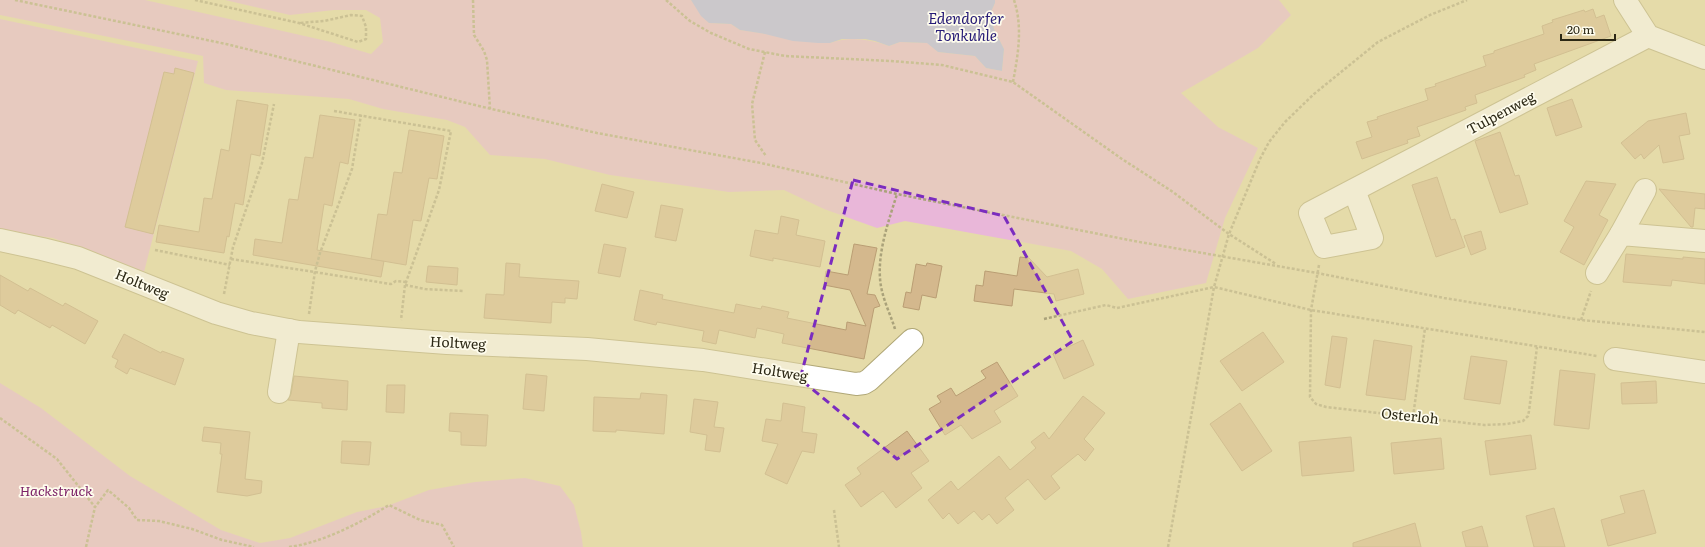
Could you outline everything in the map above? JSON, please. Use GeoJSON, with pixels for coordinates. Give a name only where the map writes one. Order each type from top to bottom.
{"type":"FeatureCollection","features":[{"type":"Feature","properties":{"kind":"street"},"geometry":{"type":"LineString","coordinates":[[1625,0],[1648,36],[1705,58]]}},
{"type":"Feature","properties":{"kind":"street","name":"Tulpenweg"},"geometry":{"type":"LineString","coordinates":[[1324,247],[1310,213],[1648,36]]}},
{"type":"Feature","properties":{"kind":"street"},"geometry":{"type":"LineString","coordinates":[[1324,247],[1372,238],[1354,190]]}},
{"type":"Feature","properties":{"kind":"street"},"geometry":{"type":"LineString","coordinates":[[1597,273],[1621,234],[1645,190]]}},
{"type":"Feature","properties":{"kind":"street"},"geometry":{"type":"LineString","coordinates":[[1621,234],[1705,241]]}},
{"type":"Feature","properties":{"kind":"street","name":"Holtweg"},"geometry":{"type":"LineString","coordinates":[[0,240],[78,258],[203,309],[298,331],[398,340],[587,349],[663,356],[713,361],[856,384],[864,383],[869,380],[907,345]]}},
{"type":"Feature","properties":{"kind":"street"},"geometry":{"type":"LineString","coordinates":[[279,392],[298,331]]}},
{"type":"Feature","properties":{"kind":"street"},"geometry":{"type":"LineString","coordinates":[[1615,360],[1705,372]]}},
{"type":"Feature","properties":{"kind":"path"},"geometry":{"type":"LineString","coordinates":[[15,0],[226,44],[490,109],[597,133],[761,163],[897,194],[1134,241],[1317,273],[1444,298],[1581,320],[1705,332]]}},
{"type":"Feature","properties":{"kind":"path"},"geometry":{"type":"LineString","coordinates":[[195,0],[299,23],[358,42],[366,39],[366,27],[362,16],[351,15],[324,21],[299,23]]}},
{"type":"Feature","properties":{"kind":"path"},"geometry":{"type":"LineString","coordinates":[[473,0],[474,35],[488,60],[490,109]]}},
{"type":"Feature","properties":{"kind":"path"},"geometry":{"type":"LineString","coordinates":[[666,0],[690,21],[749,49],[785,56],[883,60],[942,65],[1013,82],[1122,159],[1179,196],[1229,234],[1278,266]]}},
{"type":"Feature","properties":{"kind":"path"},"geometry":{"type":"LineString","coordinates":[[1013,82],[1019,51],[1019,27],[1017,8],[1014,0]]}},
{"type":"Feature","properties":{"kind":"path"},"geometry":{"type":"LineString","coordinates":[[1168,547],[1214,287],[1229,234],[1260,159],[1269,142],[1300,107],[1378,42],[1430,15],[1468,0]]}},
{"type":"Feature","properties":{"kind":"path"},"geometry":{"type":"LineString","coordinates":[[765,52],[752,104],[755,140],[766,156]]}},
{"type":"Feature","properties":{"kind":"path"},"geometry":{"type":"LineString","coordinates":[[221,314],[235,241],[262,163],[274,104]]}},
{"type":"Feature","properties":{"kind":"path"},"geometry":{"type":"LineString","coordinates":[[334,110],[450,131],[439,190],[405,283],[398,340]]}},
{"type":"Feature","properties":{"kind":"path"},"geometry":{"type":"LineString","coordinates":[[298,331],[320,253],[352,169],[361,115]]}},
{"type":"Feature","properties":{"kind":"path"},"geometry":{"type":"LineString","coordinates":[[897,194],[887,229],[881,260],[880,278],[883,292],[907,345]]}},
{"type":"Feature","properties":{"kind":"path"},"geometry":{"type":"LineString","coordinates":[[1311,310],[1317,273],[1324,247]]}},
{"type":"Feature","properties":{"kind":"path"},"geometry":{"type":"LineString","coordinates":[[155,250],[230,265]]}},
{"type":"Feature","properties":{"kind":"path"},"geometry":{"type":"LineString","coordinates":[[231,259],[316,271],[391,284],[396,281],[425,289],[463,291]]}},
{"type":"Feature","properties":{"kind":"path"},"geometry":{"type":"LineString","coordinates":[[1581,320],[1597,273]]}},
{"type":"Feature","properties":{"kind":"path"},"geometry":{"type":"LineString","coordinates":[[1044,319],[1106,306],[1117,308],[1214,287],[1311,310],[1615,360]]}},
{"type":"Feature","properties":{"kind":"path","name":"Osterloh"},"geometry":{"type":"LineString","coordinates":[[1311,310],[1310,397],[1313,402],[1326,407],[1484,425],[1507,424],[1523,421],[1528,416],[1529,411],[1537,347]]}},
{"type":"Feature","properties":{"kind":"path"},"geometry":{"type":"LineString","coordinates":[[1413,417],[1425,328]]}},
{"type":"Feature","properties":{"kind":"path"},"geometry":{"type":"LineString","coordinates":[[0,418],[57,459],[95,507]]}},
{"type":"Feature","properties":{"kind":"path"},"geometry":{"type":"LineString","coordinates":[[86,547],[95,507],[108,490],[129,508],[137,520],[159,521],[192,529],[222,540],[254,547]]}},
{"type":"Feature","properties":{"kind":"path"},"geometry":{"type":"LineString","coordinates":[[289,547],[303,545],[364,520],[389,505],[420,520],[442,524],[454,547]]}},
{"type":"Feature","properties":{"kind":"path"},"geometry":{"type":"LineString","coordinates":[[834,510],[839,547]]}},
{"type":"Feature","properties":{"kind":"highlighted area"},"geometry":{"type":"Polygon","coordinates":[[[853,180],[1004,216],[1073,341],[897,459],[800,379],[853,180]]]}},
{"type":"Feature","properties":{"kind":"green space"},"geometry":{"type":"Polygon","coordinates":[[[0,0],[145,0],[331,42],[371,54],[383,42],[380,18],[366,10],[334,10],[290,15],[225,0],[691,0],[709,23],[731,24],[740,30],[830,43],[860,39],[889,46],[900,42],[928,43],[938,52],[975,56],[986,68],[1002,71],[1004,49],[994,29],[990,14],[995,0],[1279,0],[1291,15],[1258,48],[1181,93],[1218,127],[1258,148],[1225,218],[1206,283],[1128,299],[1102,269],[1071,251],[905,221],[877,228],[824,209],[784,190],[729,192],[610,175],[545,159],[490,155],[465,127],[447,120],[383,109],[349,99],[226,90],[204,83],[203,56],[0,15],[0,0]]]}},
{"type":"Feature","properties":{"kind":"green space"},"geometry":{"type":"Polygon","coordinates":[[[0,19],[198,61],[144,272],[53,238],[0,231],[0,19]]]}},
{"type":"Feature","properties":{"kind":"green space","name":"Hackstruck"},"geometry":{"type":"Polygon","coordinates":[[[0,383],[41,408],[130,476],[221,530],[260,543],[290,538],[357,512],[387,506],[429,490],[475,482],[525,478],[560,486],[574,505],[583,547],[0,547],[0,383]]]}},
{"type":"Feature","properties":{"kind":"water","name":"Edendorfer Tonkuhle"},"geometry":{"type":"Polygon","coordinates":[[[691,0],[995,0],[990,14],[994,29],[1004,49],[1002,71],[986,68],[975,56],[938,52],[927,43],[900,42],[889,46],[865,39],[842,39],[830,43],[793,41],[740,30],[731,24],[709,23],[701,16],[691,0]]]}},
{"type":"Feature","properties":{"kind":"building"},"geometry":{"type":"Polygon","coordinates":[[[1593,9],[1596,18],[1604,15],[1611,36],[1534,64],[1536,70],[1524,75],[1525,77],[1475,95],[1477,103],[1465,107],[1466,110],[1417,127],[1420,136],[1407,140],[1408,143],[1362,159],[1356,142],[1372,137],[1367,122],[1378,119],[1377,117],[1428,100],[1425,89],[1486,66],[1483,56],[1544,34],[1542,26],[1553,22],[1552,20],[1584,10],[1585,12],[1593,9]]]}},
{"type":"Feature","properties":{"kind":"building"},"geometry":{"type":"Polygon","coordinates":[[[175,68],[194,73],[153,234],[125,227],[164,72],[174,74],[175,68]]]}},
{"type":"Feature","properties":{"kind":"building"},"geometry":{"type":"Polygon","coordinates":[[[1572,99],[1582,127],[1556,136],[1547,108],[1572,99]]]}},
{"type":"Feature","properties":{"kind":"building"},"geometry":{"type":"Polygon","coordinates":[[[237,100],[268,105],[260,156],[251,154],[243,205],[235,203],[229,237],[227,236],[224,253],[156,242],[159,225],[199,232],[204,198],[212,199],[221,149],[229,151],[237,100]]]}},
{"type":"Feature","properties":{"kind":"building"},"geometry":{"type":"Polygon","coordinates":[[[1686,113],[1690,134],[1679,136],[1684,159],[1663,163],[1659,145],[1644,159],[1641,154],[1635,159],[1621,143],[1648,121],[1686,113]]]}},
{"type":"Feature","properties":{"kind":"building"},"geometry":{"type":"Polygon","coordinates":[[[320,115],[355,120],[348,164],[340,162],[332,206],[324,204],[317,250],[384,261],[381,277],[253,255],[255,239],[282,243],[289,199],[298,200],[305,157],[313,158],[320,115]]]}},
{"type":"Feature","properties":{"kind":"building"},"geometry":{"type":"Polygon","coordinates":[[[409,130],[444,136],[437,179],[429,178],[421,221],[413,220],[406,265],[371,259],[378,214],[387,215],[394,172],[402,173],[409,130]]]}},
{"type":"Feature","properties":{"kind":"building"},"geometry":{"type":"Polygon","coordinates":[[[1500,132],[1515,176],[1519,175],[1528,204],[1500,213],[1475,141],[1500,132]]]}},
{"type":"Feature","properties":{"kind":"building"},"geometry":{"type":"Polygon","coordinates":[[[1437,177],[1451,220],[1455,219],[1465,247],[1436,257],[1412,185],[1437,177]]]}},
{"type":"Feature","properties":{"kind":"building"},"geometry":{"type":"Polygon","coordinates":[[[1586,181],[1616,184],[1599,215],[1608,220],[1584,265],[1560,252],[1574,227],[1564,221],[1586,181]]]}},
{"type":"Feature","properties":{"kind":"building"},"geometry":{"type":"Polygon","coordinates":[[[602,184],[634,192],[627,218],[595,211],[602,184]]]}},
{"type":"Feature","properties":{"kind":"building"},"geometry":{"type":"Polygon","coordinates":[[[1659,189],[1705,194],[1705,209],[1695,208],[1693,227],[1691,227],[1659,189]]]}},
{"type":"Feature","properties":{"kind":"building"},"geometry":{"type":"Polygon","coordinates":[[[661,205],[683,209],[676,241],[655,237],[661,205]]]}},
{"type":"Feature","properties":{"kind":"building"},"geometry":{"type":"Polygon","coordinates":[[[781,216],[799,220],[796,235],[825,241],[820,267],[773,258],[773,261],[750,256],[755,230],[778,234],[781,216]]]}},
{"type":"Feature","properties":{"kind":"building"},"geometry":{"type":"Polygon","coordinates":[[[1481,231],[1486,249],[1471,255],[1464,236],[1481,231]]]}},
{"type":"Feature","properties":{"kind":"building"},"geometry":{"type":"Polygon","coordinates":[[[604,244],[626,248],[620,277],[598,273],[604,244]]]}},
{"type":"Feature","properties":{"kind":"building"},"geometry":{"type":"Polygon","coordinates":[[[854,244],[877,248],[867,294],[875,295],[880,306],[874,308],[864,359],[782,343],[784,334],[757,328],[755,338],[719,330],[716,344],[702,341],[704,331],[657,322],[656,325],[634,320],[640,290],[663,295],[662,299],[734,313],[736,304],[761,309],[762,306],[789,312],[787,318],[846,330],[847,322],[866,326],[850,290],[824,285],[826,271],[848,275],[854,244]]]}},
{"type":"Feature","properties":{"kind":"building"},"geometry":{"type":"Polygon","coordinates":[[[1626,254],[1683,259],[1683,257],[1705,259],[1705,284],[1672,280],[1671,286],[1623,282],[1626,254]]]}},
{"type":"Feature","properties":{"kind":"building"},"geometry":{"type":"Polygon","coordinates":[[[1020,257],[1029,258],[1047,277],[1078,269],[1084,294],[1056,301],[1054,294],[1014,289],[1012,306],[974,301],[976,285],[983,286],[985,271],[1017,276],[1020,257]]]}},
{"type":"Feature","properties":{"kind":"building"},"geometry":{"type":"Polygon","coordinates":[[[506,263],[520,264],[519,277],[579,281],[577,299],[565,298],[565,303],[552,302],[551,323],[484,318],[486,294],[504,295],[506,263]]]}},
{"type":"Feature","properties":{"kind":"building"},"geometry":{"type":"Polygon","coordinates":[[[927,263],[942,266],[936,298],[922,295],[919,310],[903,307],[906,292],[911,293],[916,264],[926,266],[927,263]]]}},
{"type":"Feature","properties":{"kind":"building"},"geometry":{"type":"Polygon","coordinates":[[[428,266],[458,268],[457,285],[426,282],[428,266]]]}},
{"type":"Feature","properties":{"kind":"building"},"geometry":{"type":"Polygon","coordinates":[[[0,275],[28,291],[30,288],[63,306],[65,303],[98,321],[85,344],[52,325],[50,328],[18,310],[15,314],[0,305],[0,275]]]}},
{"type":"Feature","properties":{"kind":"building"},"geometry":{"type":"Polygon","coordinates":[[[1263,332],[1284,362],[1242,391],[1220,361],[1263,332]]]}},
{"type":"Feature","properties":{"kind":"building"},"geometry":{"type":"Polygon","coordinates":[[[124,334],[161,353],[162,351],[184,359],[175,385],[130,368],[127,374],[115,367],[118,360],[112,357],[124,334]]]}},
{"type":"Feature","properties":{"kind":"building"},"geometry":{"type":"Polygon","coordinates":[[[1332,336],[1347,338],[1340,388],[1325,385],[1332,336]]]}},
{"type":"Feature","properties":{"kind":"building"},"geometry":{"type":"Polygon","coordinates":[[[1083,340],[1094,365],[1064,379],[1053,354],[1083,340]]]}},
{"type":"Feature","properties":{"kind":"building"},"geometry":{"type":"Polygon","coordinates":[[[1374,340],[1412,346],[1405,400],[1366,395],[1374,340]]]}},
{"type":"Feature","properties":{"kind":"building"},"geometry":{"type":"Polygon","coordinates":[[[1471,356],[1507,361],[1500,404],[1464,399],[1471,356]]]}},
{"type":"Feature","properties":{"kind":"building"},"geometry":{"type":"Polygon","coordinates":[[[997,362],[1018,396],[994,411],[1001,422],[972,439],[961,425],[945,435],[929,409],[941,402],[937,396],[951,388],[956,396],[986,378],[981,371],[997,362]]]}},
{"type":"Feature","properties":{"kind":"building"},"geometry":{"type":"Polygon","coordinates":[[[1560,370],[1595,374],[1589,429],[1554,425],[1560,370]]]}},
{"type":"Feature","properties":{"kind":"building"},"geometry":{"type":"Polygon","coordinates":[[[526,374],[547,376],[544,411],[523,409],[526,374]]]}},
{"type":"Feature","properties":{"kind":"building"},"geometry":{"type":"Polygon","coordinates":[[[294,376],[348,381],[347,410],[322,408],[322,403],[288,400],[291,394],[294,376]]]}},
{"type":"Feature","properties":{"kind":"building"},"geometry":{"type":"Polygon","coordinates":[[[1656,381],[1657,403],[1622,404],[1621,383],[1656,381]]]}},
{"type":"Feature","properties":{"kind":"building"},"geometry":{"type":"Polygon","coordinates":[[[387,385],[405,385],[404,413],[386,412],[387,385]]]}},
{"type":"Feature","properties":{"kind":"building"},"geometry":{"type":"Polygon","coordinates":[[[641,393],[667,395],[664,434],[616,430],[616,432],[593,431],[594,397],[640,399],[641,393]]]}},
{"type":"Feature","properties":{"kind":"building"},"geometry":{"type":"Polygon","coordinates":[[[1083,396],[1105,413],[1084,439],[1094,449],[1085,461],[1078,454],[1051,476],[1060,488],[1045,500],[1028,479],[1005,498],[1014,510],[997,524],[989,514],[982,520],[974,511],[958,524],[949,513],[943,519],[928,500],[951,481],[958,490],[999,456],[1010,470],[1036,448],[1031,442],[1044,432],[1049,439],[1083,396]]]}},
{"type":"Feature","properties":{"kind":"building"},"geometry":{"type":"Polygon","coordinates":[[[694,399],[718,402],[714,427],[724,428],[720,452],[705,450],[707,435],[690,432],[694,399]]]}},
{"type":"Feature","properties":{"kind":"building"},"geometry":{"type":"Polygon","coordinates":[[[783,403],[805,407],[802,432],[817,434],[814,453],[802,451],[787,484],[765,474],[778,444],[762,441],[766,419],[781,421],[783,403]]]}},
{"type":"Feature","properties":{"kind":"building"},"geometry":{"type":"Polygon","coordinates":[[[1240,403],[1272,451],[1242,471],[1210,424],[1240,403]]]}},
{"type":"Feature","properties":{"kind":"building"},"geometry":{"type":"Polygon","coordinates":[[[450,413],[488,415],[486,446],[461,445],[461,432],[449,431],[450,413]]]}},
{"type":"Feature","properties":{"kind":"building"},"geometry":{"type":"Polygon","coordinates":[[[204,427],[250,432],[245,479],[262,481],[261,493],[247,496],[217,492],[222,454],[220,454],[221,443],[202,441],[204,427]]]}},
{"type":"Feature","properties":{"kind":"building"},"geometry":{"type":"Polygon","coordinates":[[[907,431],[929,461],[911,473],[922,488],[896,508],[883,491],[861,507],[845,485],[861,474],[857,468],[907,431]]]}},
{"type":"Feature","properties":{"kind":"building"},"geometry":{"type":"Polygon","coordinates":[[[1531,435],[1536,469],[1490,475],[1485,441],[1531,435]]]}},
{"type":"Feature","properties":{"kind":"building"},"geometry":{"type":"Polygon","coordinates":[[[1351,437],[1354,471],[1302,476],[1299,442],[1351,437]]]}},
{"type":"Feature","properties":{"kind":"building"},"geometry":{"type":"Polygon","coordinates":[[[1441,438],[1444,469],[1394,474],[1391,443],[1441,438]]]}},
{"type":"Feature","properties":{"kind":"building"},"geometry":{"type":"Polygon","coordinates":[[[342,441],[371,442],[369,465],[341,463],[342,441]]]}},
{"type":"Feature","properties":{"kind":"building"},"geometry":{"type":"Polygon","coordinates":[[[1644,490],[1656,533],[1608,546],[1601,520],[1625,513],[1620,496],[1644,490]]]}},
{"type":"Feature","properties":{"kind":"building"},"geometry":{"type":"Polygon","coordinates":[[[1554,508],[1565,547],[1534,547],[1526,516],[1554,508]]]}},
{"type":"Feature","properties":{"kind":"building"},"geometry":{"type":"Polygon","coordinates":[[[1415,523],[1421,547],[1353,547],[1353,543],[1415,523]]]}},
{"type":"Feature","properties":{"kind":"building"},"geometry":{"type":"Polygon","coordinates":[[[1482,526],[1488,547],[1466,547],[1462,532],[1482,526]]]}}]}
